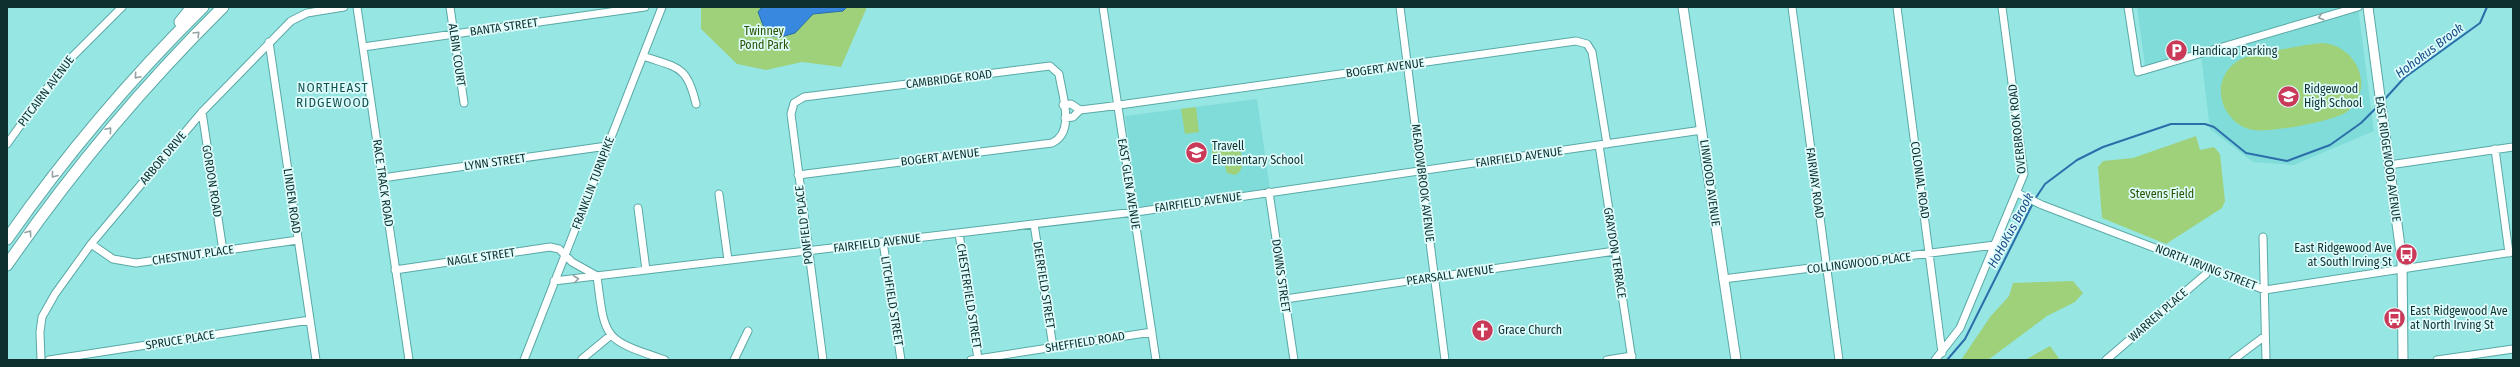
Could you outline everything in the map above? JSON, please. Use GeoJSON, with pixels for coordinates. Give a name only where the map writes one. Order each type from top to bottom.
{"type":"FeatureCollection","features":[{"type":"Feature","properties":{"kind":"highway"},"geometry":{"type":"LineString","coordinates":[[7,239],[74,150],[154,56],[192,7]]}},
{"type":"Feature","properties":{"kind":"highway"},"geometry":{"type":"LineString","coordinates":[[154,56],[203,7]]}},
{"type":"Feature","properties":{"kind":"highway"},"geometry":{"type":"LineString","coordinates":[[7,265],[51,203],[108,131],[222,10]]}},
{"type":"Feature","properties":{"kind":"main road","name":"LINWOOD AVENUE"},"geometry":{"type":"LineString","coordinates":[[1683,7],[1736,360]]}},
{"type":"Feature","properties":{"kind":"main road","name":"EAST RIDGEWOOD AVENUE"},"geometry":{"type":"LineString","coordinates":[[2368,7],[2403,269],[2403,360]]}},
{"type":"Feature","properties":{"kind":"street","name":"PITCAIRN AVENUE"},"geometry":{"type":"LineString","coordinates":[[7,143],[63,66],[122,7]]}},
{"type":"Feature","properties":{"kind":"street","name":"ARBOR DRIVE"},"geometry":{"type":"LineString","coordinates":[[41,360],[40,332],[42,317],[55,294],[92,244],[202,112],[285,25],[301,15],[344,7]]}},
{"type":"Feature","properties":{"kind":"street","name":"RACE TRACK ROAD"},"geometry":{"type":"LineString","coordinates":[[357,7],[409,360]]}},
{"type":"Feature","properties":{"kind":"street","name":"ALBIN COURT"},"geometry":{"type":"LineString","coordinates":[[450,7],[464,103]]}},
{"type":"Feature","properties":{"kind":"street","name":"BANTA STREET"},"geometry":{"type":"LineString","coordinates":[[363,47],[645,7]]}},
{"type":"Feature","properties":{"kind":"street","name":"FRANKLIN TURNPIKE"},"geometry":{"type":"LineString","coordinates":[[524,360],[662,7]]}},
{"type":"Feature","properties":{"kind":"street","name":"EAST GLEN AVENUE"},"geometry":{"type":"LineString","coordinates":[[1103,7],[1156,360]]}},
{"type":"Feature","properties":{"kind":"street","name":"MEADOWBROOK AVENUE"},"geometry":{"type":"LineString","coordinates":[[1400,7],[1445,360]]}},
{"type":"Feature","properties":{"kind":"street","name":"FAIRWAY ROAD"},"geometry":{"type":"LineString","coordinates":[[1792,7],[1839,360]]}},
{"type":"Feature","properties":{"kind":"street","name":"COLONIAL ROAD"},"geometry":{"type":"LineString","coordinates":[[1897,7],[1942,353]]}},
{"type":"Feature","properties":{"kind":"street","name":"OVERBROOK ROAD"},"geometry":{"type":"LineString","coordinates":[[1935,360],[1942,353],[1960,328],[2023,180],[2024,166],[2002,7]]}},
{"type":"Feature","properties":{"kind":"street"},"geometry":{"type":"LineString","coordinates":[[2128,7],[2138,72],[2208,52],[2253,36],[2358,7]]}},
{"type":"Feature","properties":{"kind":"street","name":"BOGERT AVENUE"},"geometry":{"type":"LineString","coordinates":[[1065,118],[1073,117],[1080,110],[1582,41],[1592,52],[1607,144]]}},
{"type":"Feature","properties":{"kind":"street","name":"LINDEN ROAD"},"geometry":{"type":"LineString","coordinates":[[269,42],[316,360]]}},
{"type":"Feature","properties":{"kind":"street"},"geometry":{"type":"LineString","coordinates":[[643,56],[684,73],[692,87],[696,104]]}},
{"type":"Feature","properties":{"kind":"street","name":"CAMBRIDGE ROAD"},"geometry":{"type":"LineString","coordinates":[[804,97],[1050,66],[1059,74],[1063,105]]}},
{"type":"Feature","properties":{"kind":"street","name":"PONFIELD PLACE"},"geometry":{"type":"LineString","coordinates":[[804,97],[794,103],[791,114],[807,251],[823,360]]}},
{"type":"Feature","properties":{"kind":"street","name":"BOGERT AVENUE"},"geometry":{"type":"LineString","coordinates":[[798,174],[1052,142],[1064,132],[1065,118],[1063,105],[1071,104],[1080,110]]}},
{"type":"Feature","properties":{"kind":"street","name":"GORDON ROAD"},"geometry":{"type":"LineString","coordinates":[[202,112],[223,251]]}},
{"type":"Feature","properties":{"kind":"street","name":"FAIRFIELD AVENUE"},"geometry":{"type":"LineString","coordinates":[[554,281],[1133,212],[1702,130]]}},
{"type":"Feature","properties":{"kind":"street","name":"GRAYDON TERRACE"},"geometry":{"type":"LineString","coordinates":[[1599,145],[1632,358]]}},
{"type":"Feature","properties":{"kind":"street","name":"LYNN STREET"},"geometry":{"type":"LineString","coordinates":[[382,178],[607,146]]}},
{"type":"Feature","properties":{"kind":"street"},"geometry":{"type":"LineString","coordinates":[[2390,165],[2513,147]]}},
{"type":"Feature","properties":{"kind":"street"},"geometry":{"type":"LineString","coordinates":[[2494,149],[2511,253]]}},
{"type":"Feature","properties":{"kind":"street","name":"DOWNS STREET"},"geometry":{"type":"LineString","coordinates":[[1269,192],[1294,360]]}},
{"type":"Feature","properties":{"kind":"street","name":"NORTH IRVING STREET"},"geometry":{"type":"LineString","coordinates":[[2017,193],[2042,205],[2265,290],[2511,253]]}},
{"type":"Feature","properties":{"kind":"street"},"geometry":{"type":"LineString","coordinates":[[719,194],[728,260]]}},
{"type":"Feature","properties":{"kind":"street"},"geometry":{"type":"LineString","coordinates":[[638,208],[646,270]]}},
{"type":"Feature","properties":{"kind":"street","name":"DEERFIELD STREET"},"geometry":{"type":"LineString","coordinates":[[1034,224],[1053,347]]}},
{"type":"Feature","properties":{"kind":"street","name":"CHESTERFIELD STREET"},"geometry":{"type":"LineString","coordinates":[[959,233],[974,359]]}},
{"type":"Feature","properties":{"kind":"street"},"geometry":{"type":"LineString","coordinates":[[2263,237],[2266,360]]}},
{"type":"Feature","properties":{"kind":"street","name":"CHESTNUT PLACE"},"geometry":{"type":"LineString","coordinates":[[92,244],[110,257],[128,262],[152,261],[298,240]]}},
{"type":"Feature","properties":{"kind":"street","name":"LITCHFIELD STREET"},"geometry":{"type":"LineString","coordinates":[[883,242],[901,360]]}},
{"type":"Feature","properties":{"kind":"street","name":"COLLINGWOOD PLACE"},"geometry":{"type":"LineString","coordinates":[[1723,279],[1995,245]]}},
{"type":"Feature","properties":{"kind":"street","name":"NAGLE STREET"},"geometry":{"type":"LineString","coordinates":[[395,270],[547,247],[559,249],[564,255]]}},
{"type":"Feature","properties":{"kind":"street","name":"PEARSALL AVENUE"},"geometry":{"type":"LineString","coordinates":[[1285,299],[1615,251]]}},
{"type":"Feature","properties":{"kind":"street"},"geometry":{"type":"LineString","coordinates":[[564,255],[572,262],[597,276],[602,318],[611,335],[625,346],[661,359]]}},
{"type":"Feature","properties":{"kind":"street","name":"WARREN PLACE"},"geometry":{"type":"LineString","coordinates":[[2106,360],[2206,274],[2208,269]]}},
{"type":"Feature","properties":{"kind":"street","name":"SPRUCE PLACE"},"geometry":{"type":"LineString","coordinates":[[49,360],[310,320]]}},
{"type":"Feature","properties":{"kind":"street"},"geometry":{"type":"LineString","coordinates":[[734,360],[748,331]]}},
{"type":"Feature","properties":{"kind":"street","name":"SHEFFIELD ROAD"},"geometry":{"type":"LineString","coordinates":[[974,359],[1152,332]]}},
{"type":"Feature","properties":{"kind":"street"},"geometry":{"type":"LineString","coordinates":[[582,359],[611,335]]}},
{"type":"Feature","properties":{"kind":"street"},"geometry":{"type":"LineString","coordinates":[[2233,360],[2265,336]]}},
{"type":"Feature","properties":{"kind":"street"},"geometry":{"type":"LineString","coordinates":[[2437,360],[2513,349]]}},
{"type":"Feature","properties":{"kind":"street"},"geometry":{"type":"LineString","coordinates":[[1607,360],[1632,358]]}},
{"type":"Feature","properties":{"kind":"shaded area","name":"Ridgewood High School"},"geometry":{"type":"Polygon","coordinates":[[[2137,7],[2358,7],[2374,131],[2294,165],[2253,162],[2210,129],[2201,55],[2145,66],[2137,7]]]}},
{"type":"Feature","properties":{"kind":"shaded area","name":"Travell Elementary School"},"geometry":{"type":"Polygon","coordinates":[[[1257,99],[1270,189],[1138,207],[1125,116],[1257,99]]]}},
{"type":"Feature","properties":{"kind":"green space","name":"Twinney Pond Park"},"geometry":{"type":"Polygon","coordinates":[[[701,7],[867,7],[841,67],[802,62],[766,70],[737,64],[701,29],[701,7]]]}},
{"type":"Feature","properties":{"kind":"green space"},"geometry":{"type":"Polygon","coordinates":[[[2322,43],[2334,46],[2344,51],[2353,59],[2358,69],[2361,79],[2361,91],[2356,101],[2348,111],[2331,119],[2273,130],[2251,129],[2244,127],[2235,122],[2228,114],[2223,103],[2221,86],[2224,76],[2237,62],[2254,54],[2322,43]]]}},
{"type":"Feature","properties":{"kind":"green space"},"geometry":{"type":"Polygon","coordinates":[[[1196,107],[1199,132],[1185,134],[1181,109],[1196,107]]]}},
{"type":"Feature","properties":{"kind":"green space","name":"Stevens Field"},"geometry":{"type":"Polygon","coordinates":[[[2196,136],[2200,150],[2214,147],[2220,154],[2225,201],[2222,208],[2166,244],[2102,218],[2098,167],[2103,161],[2133,158],[2196,136]]]}},
{"type":"Feature","properties":{"kind":"green space"},"geometry":{"type":"Polygon","coordinates":[[[1227,141],[1228,145],[1239,144],[1242,165],[1239,172],[1235,175],[1227,173],[1222,156],[1212,155],[1212,144],[1227,141]]]}},
{"type":"Feature","properties":{"kind":"green space"},"geometry":{"type":"Polygon","coordinates":[[[2073,281],[2083,293],[2075,302],[2047,316],[1988,360],[1961,360],[1990,317],[2009,296],[2013,283],[2073,281]]]}},
{"type":"Feature","properties":{"kind":"green space"},"geometry":{"type":"Polygon","coordinates":[[[2050,346],[2060,360],[2025,360],[2050,346]]]}},
{"type":"Feature","properties":{"kind":"water"},"geometry":{"type":"Polygon","coordinates":[[[762,7],[847,7],[843,11],[813,14],[795,33],[781,37],[770,36],[765,30],[758,12],[762,7]]]}},
{"type":"Feature","properties":{"kind":"waterway","name":"Hohokus Brook"},"geometry":{"type":"LineString","coordinates":[[2384,100],[2404,78],[2480,23],[2487,7]]}},
{"type":"Feature","properties":{"kind":"waterway","name":"HoHoKus Brook"},"geometry":{"type":"LineString","coordinates":[[2035,199],[2045,184],[2077,160],[2103,147],[2171,124],[2205,124],[2214,127],[2246,153],[2287,161],[2330,145],[2361,123],[2378,106]]}},
{"type":"Feature","properties":{"kind":"waterway","name":"HoHoKus Brook"},"geometry":{"type":"LineString","coordinates":[[1947,360],[1965,339],[2033,203]]}},
{"type":"Feature","properties":{"kind":"place","name":"Handicap Parking"},"geometry":{"type":"Point","coordinates":[2177,51]}},
{"type":"Feature","properties":{"kind":"place","name":"Ridgewood High School"},"geometry":{"type":"Point","coordinates":[2288,96]}},
{"type":"Feature","properties":{"kind":"place","name":"Travell Elementary School"},"geometry":{"type":"Point","coordinates":[1197,153]}},
{"type":"Feature","properties":{"kind":"place","name":"East Ridgewood Ave at South Irving St"},"geometry":{"type":"Point","coordinates":[2407,255]}},
{"type":"Feature","properties":{"kind":"place","name":"East Ridgewood Ave at North Irving St"},"geometry":{"type":"Point","coordinates":[2394,318]}},
{"type":"Feature","properties":{"kind":"place","name":"Grace Church"},"geometry":{"type":"Point","coordinates":[1482,330]}},
{"type":"Feature","properties":{"kind":"district","name":"NORTHEAST RIDGEWOOD"},"geometry":{"type":"Point","coordinates":[333,94]}}]}
